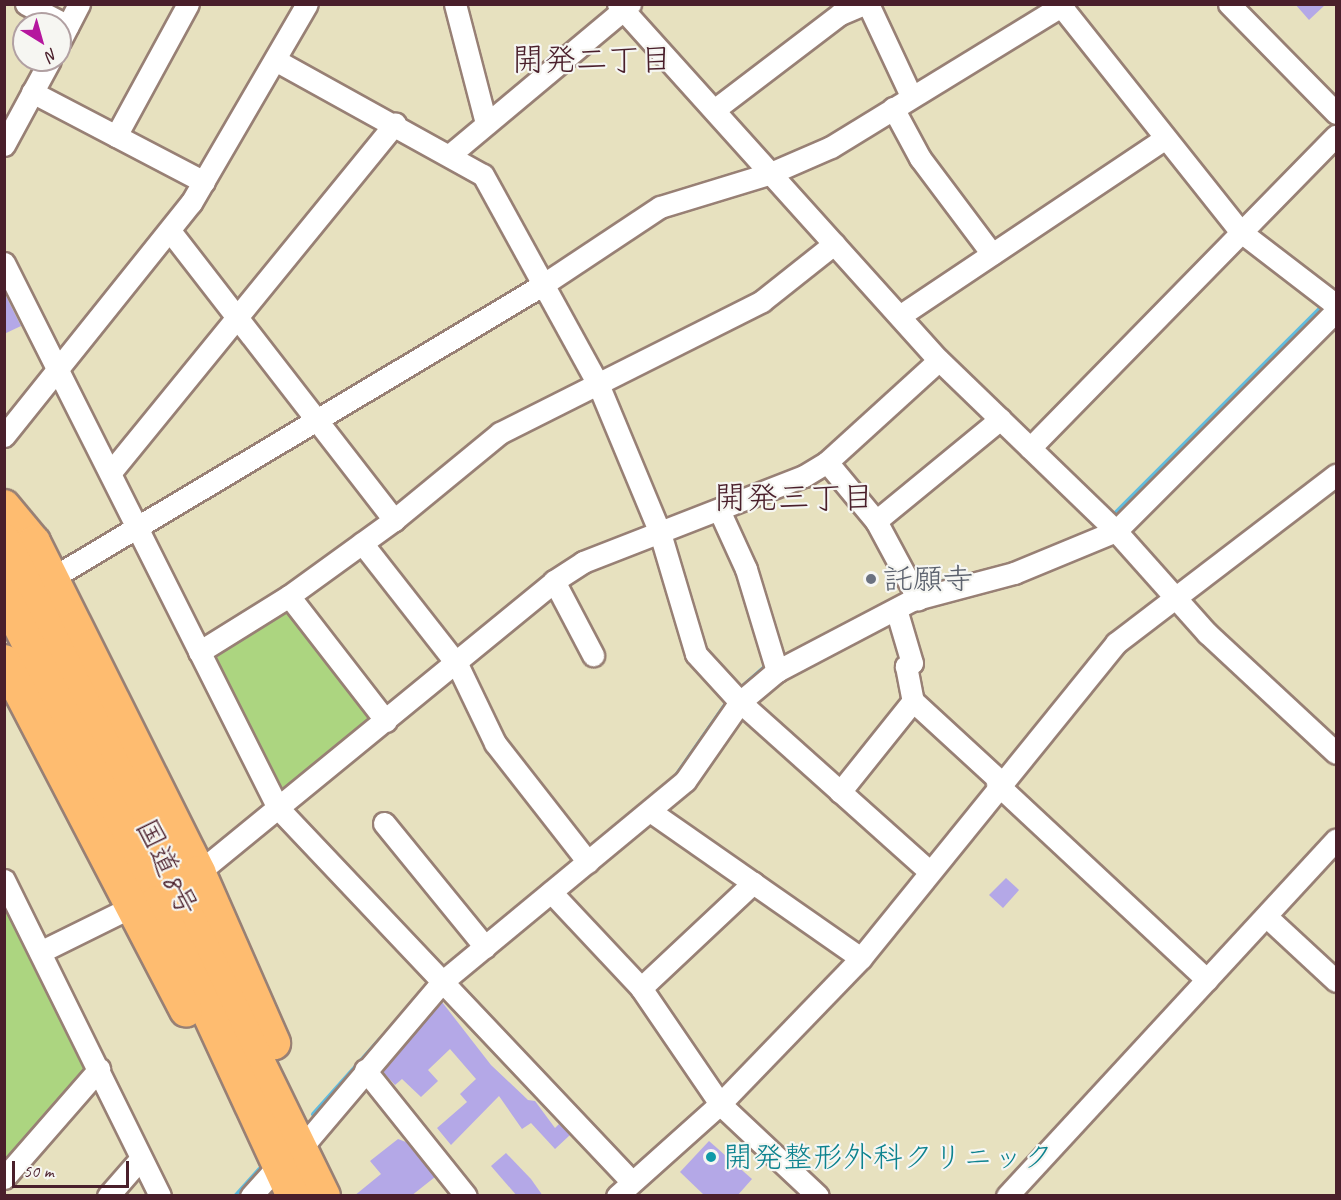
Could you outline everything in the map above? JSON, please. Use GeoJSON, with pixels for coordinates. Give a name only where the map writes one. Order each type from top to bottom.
{"type":"FeatureCollection","features":[{"type":"Feature","properties":{"kind":"highway"},"geometry":{"type":"LineString","coordinates":[[4,506],[34,542],[125,744],[199,872],[282,1065],[288,1172]]}},
{"type":"Feature","properties":{"kind":"highway","name":"国道8号"},"geometry":{"type":"LineString","coordinates":[[5,542],[288,1172]]}},
{"type":"Feature","properties":{"kind":"highway","name":"国道8号"},"geometry":{"type":"LineString","coordinates":[[4,596],[288,1172],[324,1196]]}},
{"type":"Feature","properties":{"kind":"highway"},"geometry":{"type":"LineString","coordinates":[[4,661],[77,791],[131,907],[242,1118],[288,1172]]}},
{"type":"Feature","properties":{"kind":"street"},"geometry":{"type":"LineString","coordinates":[[72,18],[79,4]]}},
{"type":"Feature","properties":{"kind":"street"},"geometry":{"type":"LineString","coordinates":[[116,136],[188,4]]}},
{"type":"Feature","properties":{"kind":"street"},"geometry":{"type":"LineString","coordinates":[[4,436],[170,231],[204,182],[277,61],[307,4]]}},
{"type":"Feature","properties":{"kind":"street"},"geometry":{"type":"LineString","coordinates":[[455,4],[486,123]]}},
{"type":"Feature","properties":{"kind":"street"},"geometry":{"type":"LineString","coordinates":[[714,110],[840,14],[863,4]]}},
{"type":"Feature","properties":{"kind":"street"},"geometry":{"type":"LineString","coordinates":[[868,4],[911,96]]}},
{"type":"Feature","properties":{"kind":"street"},"geometry":{"type":"LineString","coordinates":[[1229,4],[1336,113]]}},
{"type":"Feature","properties":{"kind":"street"},"geometry":{"type":"LineString","coordinates":[[52,578],[544,284],[660,207],[771,173],[831,147],[1063,5],[1164,139],[1241,232],[1336,305]]}},
{"type":"Feature","properties":{"kind":"street"},"geometry":{"type":"LineString","coordinates":[[452,153],[624,6],[834,244],[902,315],[939,360],[1116,531],[1207,633],[1336,753]]}},
{"type":"Feature","properties":{"kind":"street"},"geometry":{"type":"LineString","coordinates":[[277,61],[452,153],[483,175],[598,384],[660,533],[696,654],[740,702],[929,871]]}},
{"type":"Feature","properties":{"kind":"street"},"geometry":{"type":"LineString","coordinates":[[4,145],[44,72]]}},
{"type":"Feature","properties":{"kind":"street"},"geometry":{"type":"LineString","coordinates":[[33,92],[204,182]]}},
{"type":"Feature","properties":{"kind":"street"},"geometry":{"type":"LineString","coordinates":[[893,108],[920,158],[992,254]]}},
{"type":"Feature","properties":{"kind":"street"},"geometry":{"type":"LineString","coordinates":[[110,473],[238,320],[395,123]]}},
{"type":"Feature","properties":{"kind":"street"},"geometry":{"type":"LineString","coordinates":[[1030,448],[1336,136]]}},
{"type":"Feature","properties":{"kind":"street"},"geometry":{"type":"LineString","coordinates":[[902,315],[1164,139]]}},
{"type":"Feature","properties":{"kind":"street"},"geometry":{"type":"LineString","coordinates":[[170,231],[394,520]]}},
{"type":"Feature","properties":{"kind":"street"},"geometry":{"type":"LineString","coordinates":[[199,652],[289,596],[394,520],[500,433],[762,301],[834,244]]}},
{"type":"Feature","properties":{"kind":"street"},"geometry":{"type":"LineString","coordinates":[[4,262],[278,808],[442,982],[624,1188],[720,1104],[861,958],[999,782],[1116,643],[1336,475]]}},
{"type":"Feature","properties":{"kind":"street"},"geometry":{"type":"LineString","coordinates":[[250,1196],[288,1172],[365,1070],[442,982],[685,781],[740,702],[777,671],[918,599],[1014,573],[1116,531],[1336,311]]}},
{"type":"Feature","properties":{"kind":"street"},"geometry":{"type":"LineString","coordinates":[[199,872],[457,664],[554,581],[583,562],[719,510],[827,462],[939,360]]}},
{"type":"Feature","properties":{"kind":"street"},"geometry":{"type":"LineString","coordinates":[[876,520],[1000,419]]}},
{"type":"Feature","properties":{"kind":"street"},"geometry":{"type":"LineString","coordinates":[[827,462],[876,520],[918,599]]}},
{"type":"Feature","properties":{"kind":"street"},"geometry":{"type":"LineString","coordinates":[[719,510],[746,569],[777,671]]}},
{"type":"Feature","properties":{"kind":"street"},"geometry":{"type":"LineString","coordinates":[[362,543],[457,664],[495,743],[588,862]]}},
{"type":"Feature","properties":{"kind":"street"},"geometry":{"type":"LineString","coordinates":[[554,581],[593,655]]}},
{"type":"Feature","properties":{"kind":"street"},"geometry":{"type":"LineString","coordinates":[[289,596],[386,721]]}},
{"type":"Feature","properties":{"kind":"street"},"geometry":{"type":"LineString","coordinates":[[896,609],[912,663],[906,666],[914,701],[1207,980]]}},
{"type":"Feature","properties":{"kind":"street"},"geometry":{"type":"LineString","coordinates":[[840,792],[914,701]]}},
{"type":"Feature","properties":{"kind":"street"},"geometry":{"type":"LineString","coordinates":[[650,811],[861,958]]}},
{"type":"Feature","properties":{"kind":"street"},"geometry":{"type":"LineString","coordinates":[[384,823],[485,947]]}},
{"type":"Feature","properties":{"kind":"street"},"geometry":{"type":"LineString","coordinates":[[1007,1196],[1336,840]]}},
{"type":"Feature","properties":{"kind":"street"},"geometry":{"type":"LineString","coordinates":[[4,880],[160,1196]]}},
{"type":"Feature","properties":{"kind":"street"},"geometry":{"type":"LineString","coordinates":[[641,988],[753,882]]}},
{"type":"Feature","properties":{"kind":"street"},"geometry":{"type":"LineString","coordinates":[[551,892],[641,988],[720,1104],[818,1196]]}},
{"type":"Feature","properties":{"kind":"street"},"geometry":{"type":"LineString","coordinates":[[40,952],[131,907]]}},
{"type":"Feature","properties":{"kind":"street"},"geometry":{"type":"LineString","coordinates":[[1267,917],[1336,981]]}},
{"type":"Feature","properties":{"kind":"street"},"geometry":{"type":"LineString","coordinates":[[4,1178],[99,1069]]}},
{"type":"Feature","properties":{"kind":"street"},"geometry":{"type":"LineString","coordinates":[[365,1070],[466,1196]]}},
{"type":"Feature","properties":{"kind":"street"},"geometry":{"type":"LineString","coordinates":[[108,1196],[141,1158]]}},
{"type":"Feature","properties":{"kind":"green space"},"geometry":{"type":"Polygon","coordinates":[[[289,596],[383,723],[283,804],[199,652],[289,596]]]}},
{"type":"Feature","properties":{"kind":"green space"},"geometry":{"type":"Polygon","coordinates":[[[4,880],[99,1069],[4,1178],[4,880]]]}},
{"type":"Feature","properties":{"kind":"building"},"geometry":{"type":"Polygon","coordinates":[[[1295,4],[1326,4],[1309,20],[1295,4]]]}},
{"type":"Feature","properties":{"kind":"building"},"geometry":{"type":"Polygon","coordinates":[[[4,292],[21,326],[4,334],[4,292]]]}},
{"type":"Feature","properties":{"kind":"building"},"geometry":{"type":"Polygon","coordinates":[[[1006,878],[1019,890],[1003,908],[989,895],[1006,878]]]}},
{"type":"Feature","properties":{"kind":"building"},"geometry":{"type":"Polygon","coordinates":[[[442,1002],[491,1065],[528,1100],[535,1101],[555,1128],[559,1124],[570,1135],[555,1149],[531,1123],[522,1129],[499,1096],[451,1145],[437,1128],[467,1102],[460,1094],[476,1079],[450,1049],[428,1070],[438,1081],[421,1097],[402,1079],[395,1085],[383,1072],[442,1002]]]}},
{"type":"Feature","properties":{"kind":"building"},"geometry":{"type":"Polygon","coordinates":[[[398,1139],[406,1142],[435,1177],[411,1196],[354,1196],[381,1174],[370,1161],[398,1139]]]}},
{"type":"Feature","properties":{"kind":"building","name":"開発整形外科クリニック"},"geometry":{"type":"Polygon","coordinates":[[[709,1141],[752,1179],[737,1196],[705,1196],[680,1172],[709,1141]]]}},
{"type":"Feature","properties":{"kind":"building"},"geometry":{"type":"Polygon","coordinates":[[[506,1153],[531,1179],[543,1196],[517,1196],[491,1166],[506,1153]]]}},
{"type":"Feature","properties":{"kind":"waterway"},"geometry":{"type":"LineString","coordinates":[[1111,517],[1324,304]]}},
{"type":"Feature","properties":{"kind":"waterway"},"geometry":{"type":"LineString","coordinates":[[918,586],[957,578]]}},
{"type":"Feature","properties":{"kind":"waterway"},"geometry":{"type":"LineString","coordinates":[[737,691],[769,663]]}},
{"type":"Feature","properties":{"kind":"waterway"},"geometry":{"type":"LineString","coordinates":[[674,778],[729,699]]}},
{"type":"Feature","properties":{"kind":"waterway"},"geometry":{"type":"LineString","coordinates":[[313,1114],[379,1040]]}},
{"type":"Feature","properties":{"kind":"waterway"},"geometry":{"type":"LineString","coordinates":[[235,1196],[259,1169]]}},
{"type":"Feature","properties":{"kind":"place","name":"託願寺"},"geometry":{"type":"Point","coordinates":[871,579]}},
{"type":"Feature","properties":{"kind":"place","name":"開発整形外科クリニック"},"geometry":{"type":"Point","coordinates":[711,1157]}},
{"type":"Feature","properties":{"kind":"district","name":"開発二丁目"},"geometry":{"type":"Point","coordinates":[592,60]}},
{"type":"Feature","properties":{"kind":"district","name":"開発三丁目"},"geometry":{"type":"Point","coordinates":[794,498]}}]}
